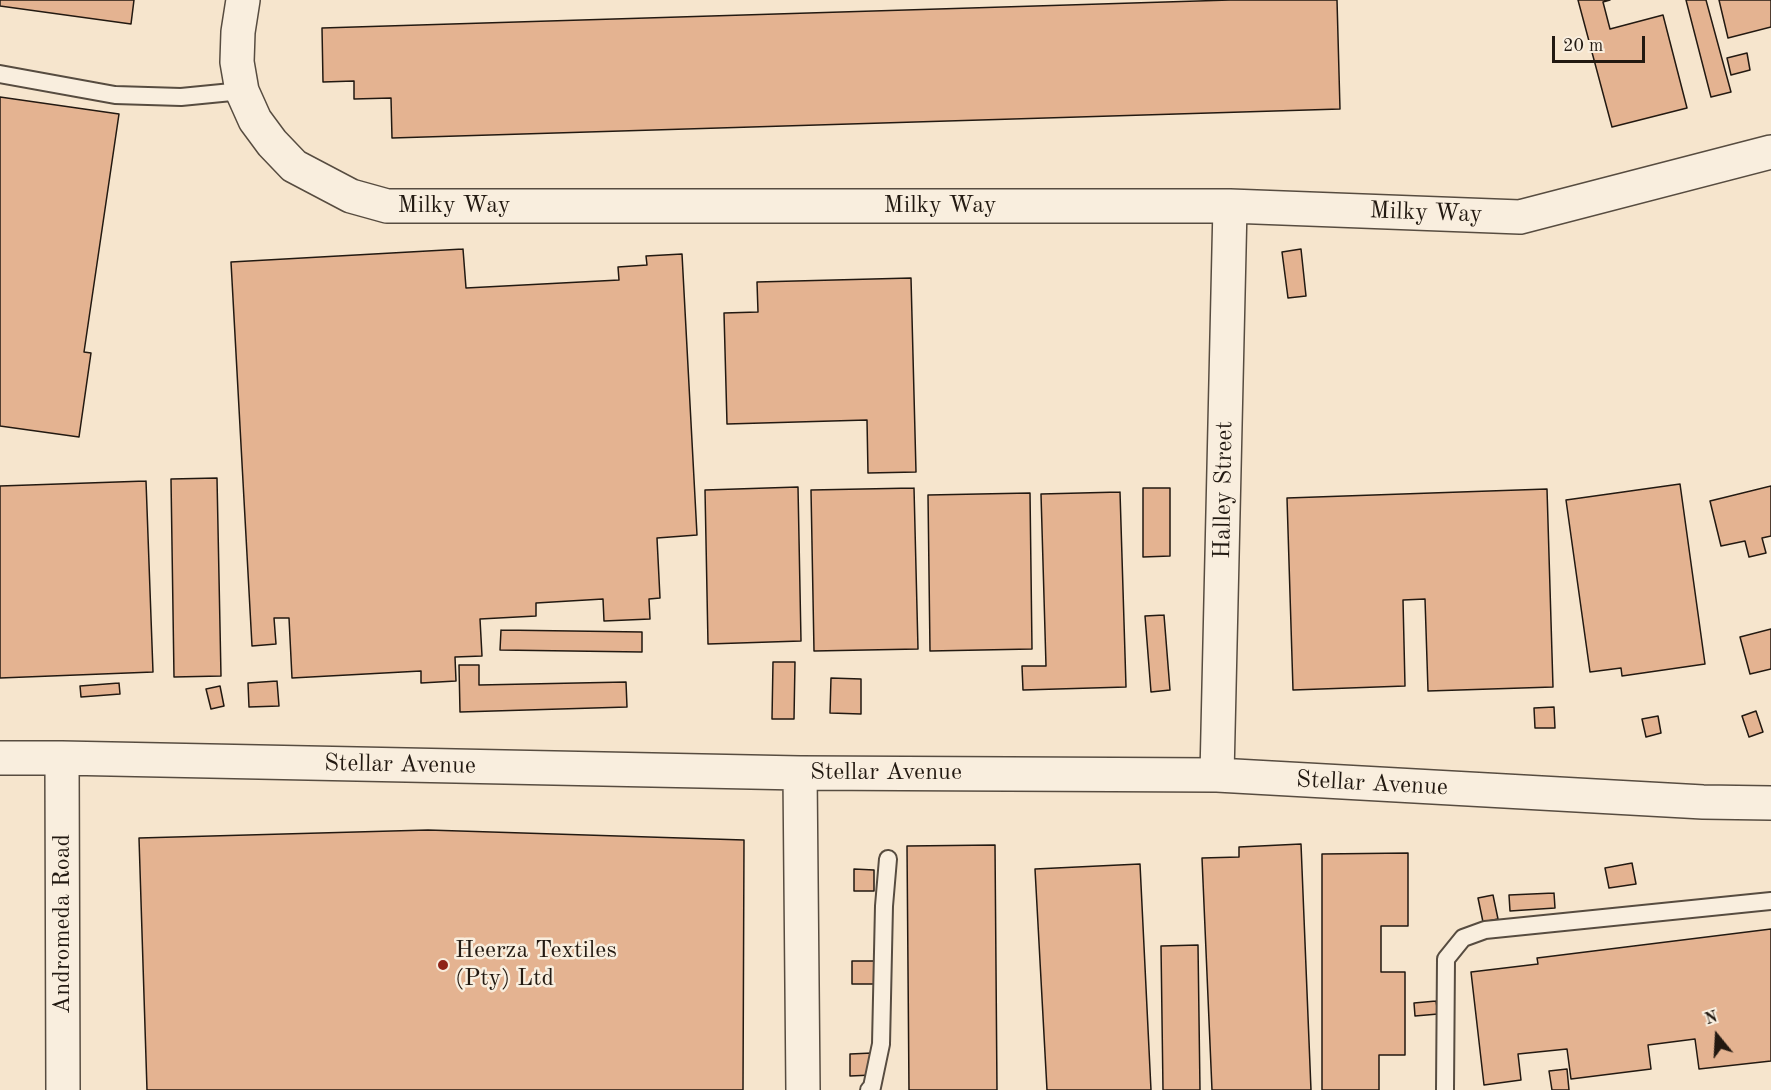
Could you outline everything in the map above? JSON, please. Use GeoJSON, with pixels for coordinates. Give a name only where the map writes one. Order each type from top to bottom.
{"type":"FeatureCollection","features":[{"type":"Feature","properties":{"kind":"street","name":"Milky Way"},"geometry":{"type":"LineString","coordinates":[[243,0],[238,32],[237,62],[242,91],[261,128],[294,166],[351,196],[387,206],[1230,206],[1520,217],[1771,152]]}},
{"type":"Feature","properties":{"kind":"street","name":"Halley Street"},"geometry":{"type":"LineString","coordinates":[[1217,775],[1230,206]]}},
{"type":"Feature","properties":{"kind":"street","name":"Stellar Avenue"},"geometry":{"type":"LineString","coordinates":[[0,758],[800,774],[1217,775],[1703,802],[1771,803]]}},
{"type":"Feature","properties":{"kind":"street","name":"Andromeda Road"},"geometry":{"type":"LineString","coordinates":[[62,758],[63,1090]]}},
{"type":"Feature","properties":{"kind":"street"},"geometry":{"type":"LineString","coordinates":[[800,774],[803,1090]]}},
{"type":"Feature","properties":{"kind":"lane"},"geometry":{"type":"LineString","coordinates":[[0,74],[115,95],[181,97],[242,91]]}},
{"type":"Feature","properties":{"kind":"lane"},"geometry":{"type":"LineString","coordinates":[[870,1090],[881,1044],[884,906],[888,859]]}},
{"type":"Feature","properties":{"kind":"lane"},"geometry":{"type":"LineString","coordinates":[[1445,1090],[1446,959],[1463,938],[1485,930],[1771,901]]}},
{"type":"Feature","properties":{"kind":"building"},"geometry":{"type":"Polygon","coordinates":[[[0,0],[134,0],[131,24],[0,6],[0,0]]]}},
{"type":"Feature","properties":{"kind":"building"},"geometry":{"type":"Polygon","coordinates":[[[1230,0],[1337,0],[1340,109],[392,138],[391,98],[354,99],[354,81],[323,82],[322,28],[1230,0]]]}},
{"type":"Feature","properties":{"kind":"building"},"geometry":{"type":"Polygon","coordinates":[[[1578,0],[1610,0],[1603,2],[1610,29],[1663,15],[1687,108],[1612,127],[1578,0]]]}},
{"type":"Feature","properties":{"kind":"building"},"geometry":{"type":"Polygon","coordinates":[[[1686,0],[1706,0],[1731,92],[1711,97],[1686,0]]]}},
{"type":"Feature","properties":{"kind":"building"},"geometry":{"type":"Polygon","coordinates":[[[1719,0],[1771,0],[1771,27],[1728,38],[1719,0]]]}},
{"type":"Feature","properties":{"kind":"building"},"geometry":{"type":"Polygon","coordinates":[[[1747,53],[1750,70],[1731,75],[1727,58],[1747,53]]]}},
{"type":"Feature","properties":{"kind":"building"},"geometry":{"type":"Polygon","coordinates":[[[0,97],[119,114],[84,352],[91,353],[79,437],[0,426],[0,97]]]}},
{"type":"Feature","properties":{"kind":"building"},"geometry":{"type":"Polygon","coordinates":[[[463,249],[466,288],[619,280],[618,267],[647,265],[646,256],[682,254],[697,535],[657,538],[660,598],[649,599],[650,619],[604,621],[603,599],[536,603],[536,616],[480,619],[482,656],[455,657],[456,681],[421,683],[421,671],[292,678],[289,618],[274,618],[276,644],[252,646],[231,262],[463,249]]]}},
{"type":"Feature","properties":{"kind":"building"},"geometry":{"type":"Polygon","coordinates":[[[1301,249],[1306,296],[1288,298],[1282,252],[1301,249]]]}},
{"type":"Feature","properties":{"kind":"building"},"geometry":{"type":"Polygon","coordinates":[[[911,278],[916,472],[868,473],[867,420],[727,424],[724,313],[758,312],[757,282],[911,278]]]}},
{"type":"Feature","properties":{"kind":"building"},"geometry":{"type":"Polygon","coordinates":[[[217,478],[221,676],[174,677],[171,479],[217,478]]]}},
{"type":"Feature","properties":{"kind":"building"},"geometry":{"type":"Polygon","coordinates":[[[146,481],[153,672],[0,678],[0,486],[146,481]]]}},
{"type":"Feature","properties":{"kind":"building"},"geometry":{"type":"Polygon","coordinates":[[[1680,484],[1705,664],[1622,676],[1621,668],[1590,672],[1566,500],[1680,484]]]}},
{"type":"Feature","properties":{"kind":"building"},"geometry":{"type":"Polygon","coordinates":[[[1771,486],[1771,536],[1762,538],[1766,553],[1749,557],[1745,541],[1721,546],[1710,501],[1771,486]]]}},
{"type":"Feature","properties":{"kind":"building"},"geometry":{"type":"Polygon","coordinates":[[[798,487],[801,641],[708,644],[705,490],[798,487]]]}},
{"type":"Feature","properties":{"kind":"building"},"geometry":{"type":"Polygon","coordinates":[[[914,488],[918,649],[814,651],[811,490],[914,488]]]}},
{"type":"Feature","properties":{"kind":"building"},"geometry":{"type":"Polygon","coordinates":[[[1143,488],[1170,488],[1170,556],[1143,557],[1143,488]]]}},
{"type":"Feature","properties":{"kind":"building"},"geometry":{"type":"Polygon","coordinates":[[[1547,489],[1553,687],[1428,691],[1425,599],[1403,600],[1405,686],[1293,690],[1287,498],[1547,489]]]}},
{"type":"Feature","properties":{"kind":"building"},"geometry":{"type":"Polygon","coordinates":[[[1120,492],[1126,687],[1023,690],[1022,666],[1046,666],[1041,494],[1120,492]]]}},
{"type":"Feature","properties":{"kind":"building"},"geometry":{"type":"Polygon","coordinates":[[[1030,493],[1032,649],[930,651],[928,495],[1030,493]]]}},
{"type":"Feature","properties":{"kind":"building"},"geometry":{"type":"Polygon","coordinates":[[[1164,615],[1170,690],[1151,692],[1145,616],[1164,615]]]}},
{"type":"Feature","properties":{"kind":"building"},"geometry":{"type":"Polygon","coordinates":[[[1771,629],[1771,669],[1750,674],[1740,637],[1771,629]]]}},
{"type":"Feature","properties":{"kind":"building"},"geometry":{"type":"Polygon","coordinates":[[[501,630],[642,632],[642,652],[500,650],[501,630]]]}},
{"type":"Feature","properties":{"kind":"building"},"geometry":{"type":"Polygon","coordinates":[[[773,662],[795,662],[794,719],[772,719],[773,662]]]}},
{"type":"Feature","properties":{"kind":"building"},"geometry":{"type":"Polygon","coordinates":[[[459,665],[479,665],[479,685],[626,682],[627,707],[460,712],[459,665]]]}},
{"type":"Feature","properties":{"kind":"building"},"geometry":{"type":"Polygon","coordinates":[[[831,678],[861,679],[861,714],[830,713],[831,678]]]}},
{"type":"Feature","properties":{"kind":"building"},"geometry":{"type":"Polygon","coordinates":[[[277,681],[279,706],[249,707],[248,683],[277,681]]]}},
{"type":"Feature","properties":{"kind":"building"},"geometry":{"type":"Polygon","coordinates":[[[119,683],[120,694],[81,697],[80,686],[119,683]]]}},
{"type":"Feature","properties":{"kind":"building"},"geometry":{"type":"Polygon","coordinates":[[[220,686],[224,706],[211,709],[206,689],[220,686]]]}},
{"type":"Feature","properties":{"kind":"building"},"geometry":{"type":"Polygon","coordinates":[[[1554,707],[1555,728],[1535,728],[1534,708],[1554,707]]]}},
{"type":"Feature","properties":{"kind":"building"},"geometry":{"type":"Polygon","coordinates":[[[1756,711],[1763,732],[1749,737],[1742,716],[1756,711]]]}},
{"type":"Feature","properties":{"kind":"building"},"geometry":{"type":"Polygon","coordinates":[[[1658,716],[1661,733],[1646,737],[1642,719],[1658,716]]]}},
{"type":"Feature","properties":{"kind":"building","name":"Heerza Textiles (Pty) Ltd"},"geometry":{"type":"Polygon","coordinates":[[[428,830],[744,840],[743,1090],[147,1090],[139,838],[428,830]]]}},
{"type":"Feature","properties":{"kind":"building"},"geometry":{"type":"Polygon","coordinates":[[[1301,844],[1311,1090],[1212,1090],[1202,858],[1239,857],[1239,847],[1301,844]]]}},
{"type":"Feature","properties":{"kind":"building"},"geometry":{"type":"Polygon","coordinates":[[[995,845],[997,1090],[909,1090],[907,846],[995,845]]]}},
{"type":"Feature","properties":{"kind":"building"},"geometry":{"type":"Polygon","coordinates":[[[1408,853],[1408,926],[1381,926],[1381,972],[1405,972],[1405,1055],[1379,1055],[1379,1090],[1322,1090],[1322,854],[1408,853]]]}},
{"type":"Feature","properties":{"kind":"building"},"geometry":{"type":"Polygon","coordinates":[[[1632,863],[1636,884],[1609,888],[1605,868],[1632,863]]]}},
{"type":"Feature","properties":{"kind":"building"},"geometry":{"type":"Polygon","coordinates":[[[1140,864],[1151,1090],[1047,1090],[1035,869],[1140,864]]]}},
{"type":"Feature","properties":{"kind":"building"},"geometry":{"type":"Polygon","coordinates":[[[854,869],[874,870],[874,891],[854,891],[854,869]]]}},
{"type":"Feature","properties":{"kind":"building"},"geometry":{"type":"Polygon","coordinates":[[[1554,893],[1555,908],[1510,911],[1509,895],[1554,893]]]}},
{"type":"Feature","properties":{"kind":"building"},"geometry":{"type":"Polygon","coordinates":[[[1493,895],[1498,919],[1483,922],[1478,898],[1493,895]]]}},
{"type":"Feature","properties":{"kind":"building"},"geometry":{"type":"Polygon","coordinates":[[[1771,929],[1771,1061],[1699,1069],[1695,1039],[1648,1045],[1651,1069],[1571,1079],[1567,1049],[1518,1054],[1521,1080],[1484,1085],[1471,972],[1538,964],[1537,958],[1771,929]]]}},
{"type":"Feature","properties":{"kind":"building"},"geometry":{"type":"Polygon","coordinates":[[[1198,945],[1200,1090],[1163,1090],[1161,946],[1198,945]]]}},
{"type":"Feature","properties":{"kind":"building"},"geometry":{"type":"Polygon","coordinates":[[[852,961],[875,961],[875,984],[852,984],[852,961]]]}},
{"type":"Feature","properties":{"kind":"building"},"geometry":{"type":"Polygon","coordinates":[[[1436,1001],[1438,1014],[1415,1016],[1414,1003],[1436,1001]]]}},
{"type":"Feature","properties":{"kind":"building"},"geometry":{"type":"Polygon","coordinates":[[[872,1053],[872,1075],[850,1076],[850,1054],[872,1053]]]}},
{"type":"Feature","properties":{"kind":"building"},"geometry":{"type":"Polygon","coordinates":[[[1567,1069],[1569,1090],[1552,1090],[1549,1071],[1567,1069]]]}},
{"type":"Feature","properties":{"kind":"place","name":"Heerza Textiles (Pty) Ltd"},"geometry":{"type":"Point","coordinates":[443,965]}}]}
